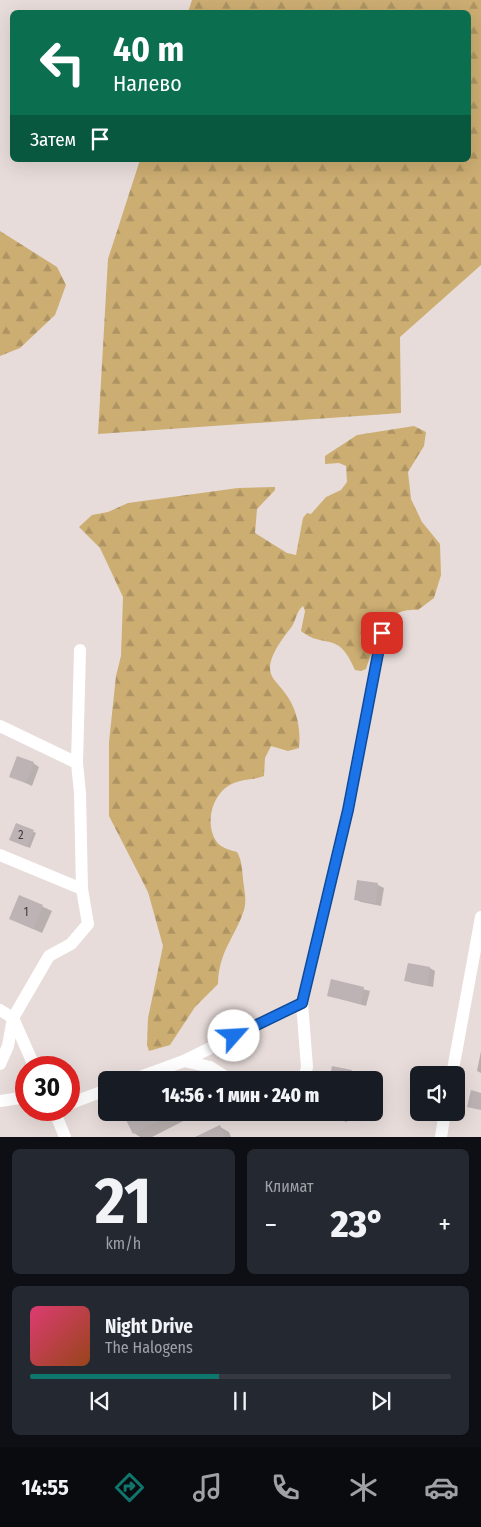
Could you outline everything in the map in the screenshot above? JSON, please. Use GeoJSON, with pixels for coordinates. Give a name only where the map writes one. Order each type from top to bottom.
{"type":"FeatureCollection","features":[{"type":"Feature","properties":{"kind":"street"},"geometry":{"type":"LineString","coordinates":[[306,1071],[302,1003],[348,810],[382,633]]}},
{"type":"Feature","properties":{"kind":"street"},"geometry":{"type":"LineString","coordinates":[[0,1064],[8,1046],[14,1018],[49,956],[71,944],[88,924],[82,889],[80,793],[77,763],[80,650]]}},
{"type":"Feature","properties":{"kind":"street"},"geometry":{"type":"LineString","coordinates":[[0,726],[77,763]]}},
{"type":"Feature","properties":{"kind":"street"},"geometry":{"type":"LineString","coordinates":[[0,855],[82,889]]}},
{"type":"Feature","properties":{"kind":"street"},"geometry":{"type":"LineString","coordinates":[[454,1066],[481,917]]}},
{"type":"Feature","properties":{"kind":"street"},"geometry":{"type":"LineString","coordinates":[[155,1071],[184,1060],[302,1003]]}},
{"type":"Feature","properties":{"kind":"street"},"geometry":{"type":"LineString","coordinates":[[0,1010],[14,1018],[30,1056]]}},
{"type":"Feature","properties":{"kind":"street"},"geometry":{"type":"LineString","coordinates":[[184,1060],[210,1067],[216,1071]]}},
{"type":"Feature","properties":{"kind":"street"},"geometry":{"type":"LineString","coordinates":[[80,1100],[98,1093]]}},
{"type":"Feature","properties":{"kind":"street"},"geometry":{"type":"LineString","coordinates":[[0,1101],[15,1099]]}},
{"type":"Feature","properties":{"kind":"street"},"geometry":{"type":"LineString","coordinates":[[58,1121],[65,1137]]}},
{"type":"Feature","properties":{"kind":"street"},"geometry":{"type":"LineString","coordinates":[[441,1137],[444,1121]]}},
{"type":"Feature","properties":{"kind":"green space"},"geometry":{"type":"Polygon","coordinates":[[[192,0],[481,0],[481,265],[400,337],[401,413],[98,434],[108,259],[139,162],[471,162],[471,10],[189,10],[192,0]]]}},
{"type":"Feature","properties":{"kind":"green space"},"geometry":{"type":"Polygon","coordinates":[[[0,231],[57,267],[66,285],[55,315],[20,348],[0,356],[0,231]]]}},
{"type":"Feature","properties":{"kind":"green space"},"geometry":{"type":"Polygon","coordinates":[[[414,426],[426,432],[424,446],[408,472],[411,499],[422,522],[440,544],[441,575],[434,598],[418,610],[406,610],[396,614],[389,620],[377,638],[366,669],[361,671],[355,670],[349,657],[337,645],[317,639],[301,631],[305,611],[303,606],[299,611],[292,626],[276,650],[270,668],[272,676],[293,705],[299,726],[299,748],[288,751],[271,746],[265,758],[264,776],[237,782],[227,787],[216,800],[211,816],[212,833],[216,841],[223,847],[237,852],[240,859],[245,894],[244,910],[224,953],[218,984],[195,1007],[170,1045],[149,1051],[147,1045],[148,1018],[163,946],[148,892],[109,816],[109,742],[116,676],[121,656],[123,597],[100,548],[79,527],[92,515],[108,512],[128,503],[238,488],[275,487],[275,490],[257,509],[255,533],[287,553],[296,555],[303,518],[307,513],[311,514],[326,497],[341,490],[347,482],[346,466],[339,463],[325,464],[325,456],[357,435],[414,426]]]}},
{"type":"Feature","properties":{"kind":"building"},"geometry":{"type":"Polygon","coordinates":[[[17,756],[34,762],[26,783],[9,777],[17,756]]]}},
{"type":"Feature","properties":{"kind":"building"},"geometry":{"type":"Polygon","coordinates":[[[16,823],[34,830],[27,847],[9,840],[16,823]]]}},
{"type":"Feature","properties":{"kind":"building"},"geometry":{"type":"Polygon","coordinates":[[[357,880],[378,883],[376,903],[354,900],[357,880]]]}},
{"type":"Feature","properties":{"kind":"building"},"geometry":{"type":"Polygon","coordinates":[[[19,895],[43,905],[33,929],[9,919],[19,895]]]}},
{"type":"Feature","properties":{"kind":"building"},"geometry":{"type":"Polygon","coordinates":[[[408,963],[430,967],[427,985],[404,981],[408,963]]]}},
{"type":"Feature","properties":{"kind":"building"},"geometry":{"type":"Polygon","coordinates":[[[331,979],[364,987],[361,1004],[327,996],[331,979]]]}},
{"type":"Feature","properties":{"kind":"building"},"geometry":{"type":"Polygon","coordinates":[[[332,1066],[352,1070],[352,1071],[331,1071],[332,1066]]]}},
{"type":"Feature","properties":{"kind":"building"},"geometry":{"type":"Polygon","coordinates":[[[471,1090],[481,1093],[481,1110],[467,1107],[471,1090]]]}},
{"type":"Feature","properties":{"kind":"building"},"geometry":{"type":"Polygon","coordinates":[[[126,1121],[158,1121],[133,1134],[126,1121]]]}},
{"type":"Feature","properties":{"kind":"building"},"geometry":{"type":"Polygon","coordinates":[[[220,1125],[225,1137],[195,1137],[220,1125]]]}},
{"type":"Feature","properties":{"kind":"route"},"geometry":{"type":"LineString","coordinates":[[234,1036],[302,1003],[348,810],[382,633]]}}]}
